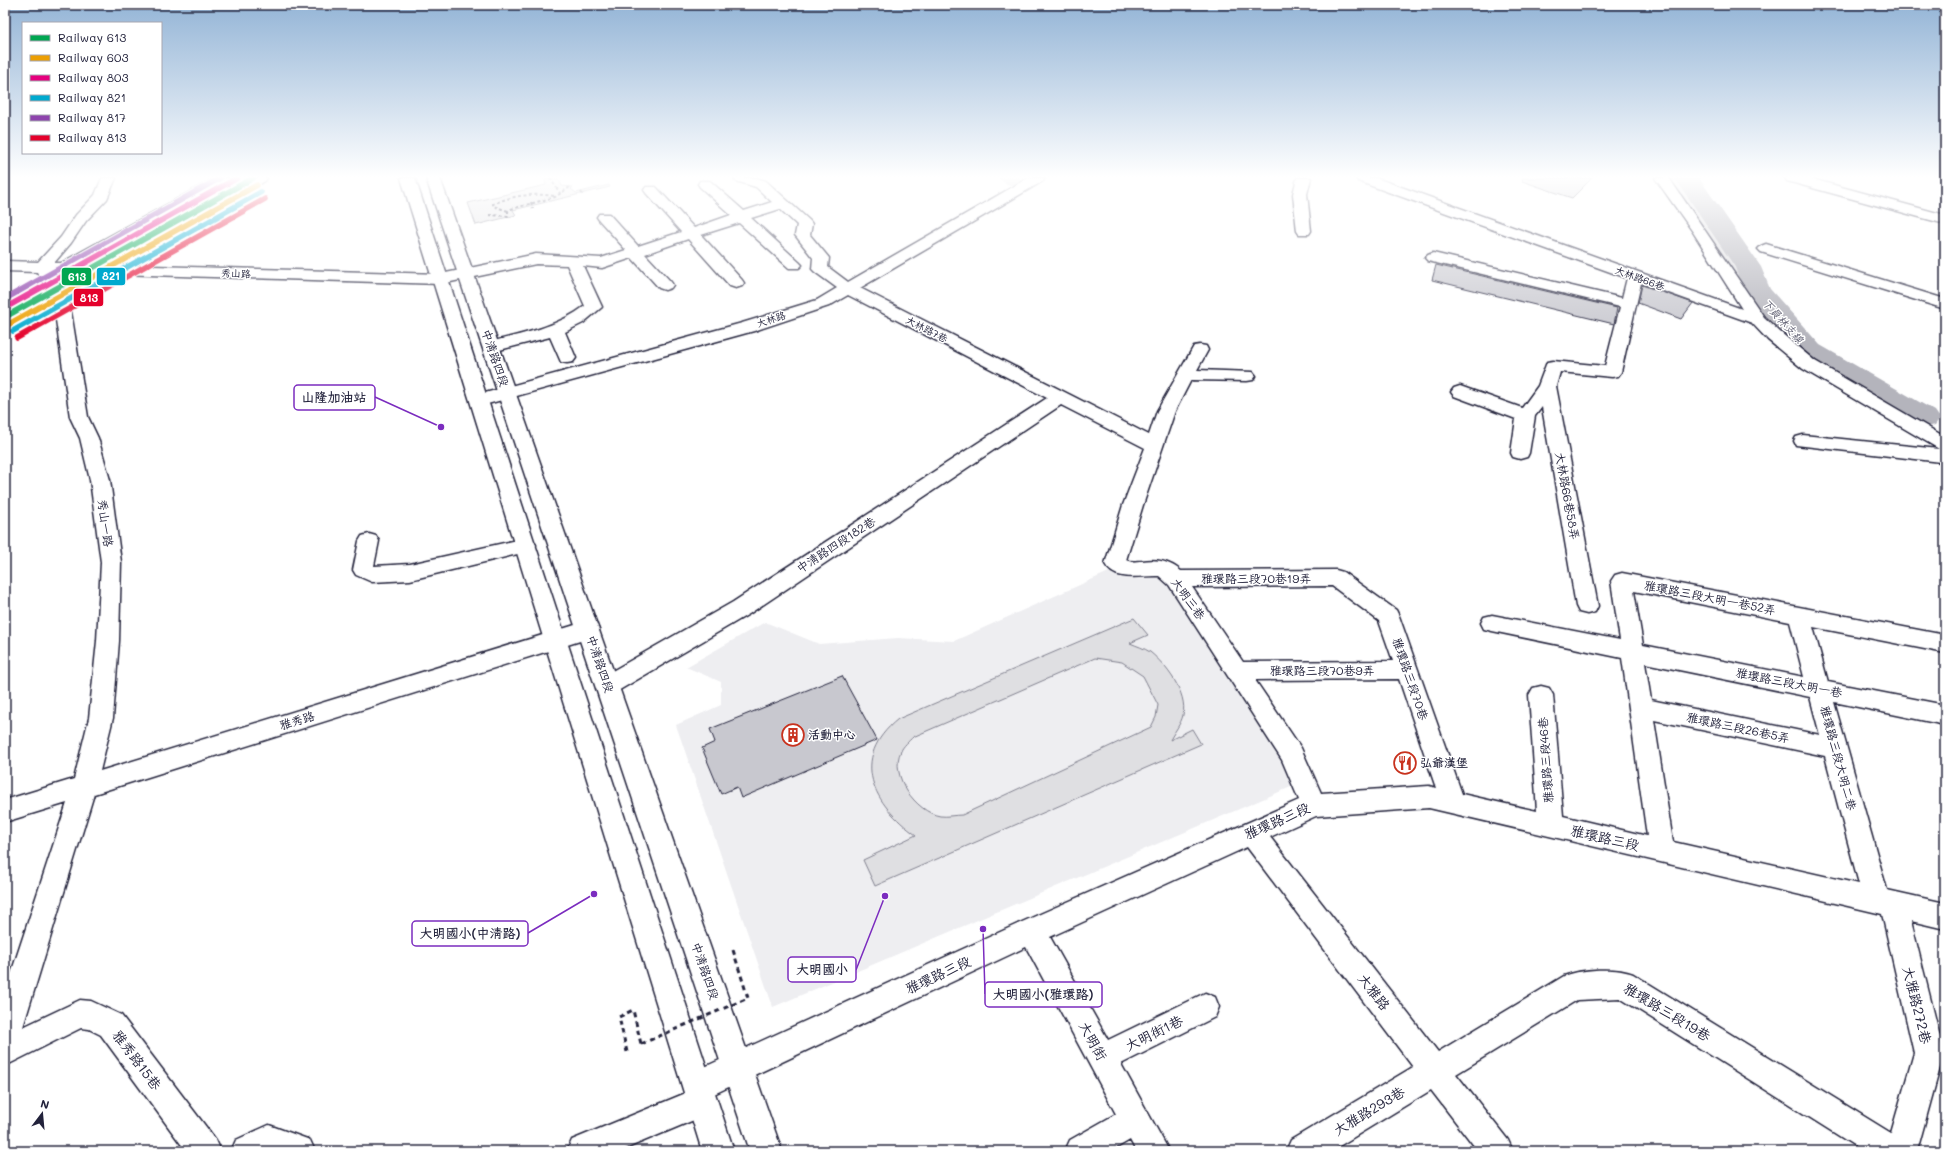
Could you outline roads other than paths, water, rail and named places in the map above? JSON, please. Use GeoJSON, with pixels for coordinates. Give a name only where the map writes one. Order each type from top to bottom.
{"type":"FeatureCollection","features":[{"type":"Feature","properties":{"kind":"main road"},"geometry":{"type":"LineString","coordinates":[[426,232],[718,1151]]}},
{"type":"Feature","properties":{"kind":"main road","name":"中清路四段"},"geometry":{"type":"LineString","coordinates":[[453,232],[766,1151]]}},
{"type":"Feature","properties":{"kind":"street"},"geometry":{"type":"LineString","coordinates":[[42,267],[71,232]]}},
{"type":"Feature","properties":{"kind":"street"},"geometry":{"type":"LineString","coordinates":[[63,268],[128,232]]}},
{"type":"Feature","properties":{"kind":"street"},"geometry":{"type":"LineString","coordinates":[[99,268],[163,232]]}},
{"type":"Feature","properties":{"kind":"street"},"geometry":{"type":"LineString","coordinates":[[617,232],[665,285]]}},
{"type":"Feature","properties":{"kind":"street","name":"秀山路"},"geometry":{"type":"LineString","coordinates":[[5,266],[441,279],[536,259],[602,263],[696,232]]}},
{"type":"Feature","properties":{"kind":"street"},"geometry":{"type":"LineString","coordinates":[[758,232],[794,265]]}},
{"type":"Feature","properties":{"kind":"street","name":"大林路7巷"},"geometry":{"type":"LineString","coordinates":[[803,232],[802,235],[821,258],[820,269],[847,288],[1059,398],[1156,446]]}},
{"type":"Feature","properties":{"kind":"street","name":"大林路"},"geometry":{"type":"LineString","coordinates":[[480,400],[748,327],[823,303],[944,232]]}},
{"type":"Feature","properties":{"kind":"street","name":"大林路66巷"},"geometry":{"type":"LineString","coordinates":[[1513,232],[1758,320]]}},
{"type":"Feature","properties":{"kind":"street"},"geometry":{"type":"LineString","coordinates":[[1700,232],[1738,292],[1758,320],[1774,336],[1809,365],[1937,436],[1945,445]]}},
{"type":"Feature","properties":{"kind":"street"},"geometry":{"type":"LineString","coordinates":[[690,234],[736,283]]}},
{"type":"Feature","properties":{"kind":"street"},"geometry":{"type":"LineString","coordinates":[[1766,249],[1945,304]]}},
{"type":"Feature","properties":{"kind":"street"},"geometry":{"type":"LineString","coordinates":[[1433,258],[1628,304]]}},
{"type":"Feature","properties":{"kind":"street"},"geometry":{"type":"LineString","coordinates":[[492,347],[556,330],[577,320],[594,306],[573,262]]}},
{"type":"Feature","properties":{"kind":"street","name":"秀山一路"},"geometry":{"type":"LineString","coordinates":[[42,267],[61,299],[79,418],[89,438],[95,457],[111,562],[108,641],[101,718],[84,787]]}},
{"type":"Feature","properties":{"kind":"street","name":"大林路66巷58弄"},"geometry":{"type":"LineString","coordinates":[[1520,453],[1526,416],[1547,386],[1553,366],[1612,372],[1635,276]]}},
{"type":"Feature","properties":{"kind":"street"},"geometry":{"type":"LineString","coordinates":[[556,330],[567,358]]}},
{"type":"Feature","properties":{"kind":"street","name":"大明三巷"},"geometry":{"type":"LineString","coordinates":[[1200,350],[1166,411],[1156,446],[1133,505],[1116,564],[1128,570],[1147,568],[1164,569],[1176,579],[1292,755],[1314,805]]}},
{"type":"Feature","properties":{"kind":"street"},"geometry":{"type":"LineString","coordinates":[[1185,375],[1247,376]]}},
{"type":"Feature","properties":{"kind":"street","name":"大林路66巷58弄"},"geometry":{"type":"LineString","coordinates":[[1547,386],[1587,606]]}},
{"type":"Feature","properties":{"kind":"street"},"geometry":{"type":"LineString","coordinates":[[1460,392],[1526,416]]}},
{"type":"Feature","properties":{"kind":"street","name":"中清路四段182巷"},"geometry":{"type":"LineString","coordinates":[[608,685],[741,608],[1059,398]]}},
{"type":"Feature","properties":{"kind":"street"},"geometry":{"type":"LineString","coordinates":[[1813,446],[1941,456],[1945,454]]}},
{"type":"Feature","properties":{"kind":"street"},"geometry":{"type":"LineString","coordinates":[[369,541],[363,570],[372,574],[410,572],[526,545]]}},
{"type":"Feature","properties":{"kind":"street","name":"雅環路三段70巷19弄"},"geometry":{"type":"LineString","coordinates":[[1176,579],[1336,578]]}},
{"type":"Feature","properties":{"kind":"street","name":"雅環路三段70巷"},"geometry":{"type":"LineString","coordinates":[[1336,578],[1388,616],[1453,802]]}},
{"type":"Feature","properties":{"kind":"street","name":"雅環路三段大明一巷52弄"},"geometry":{"type":"LineString","coordinates":[[1633,651],[1622,581],[1945,644]]}},
{"type":"Feature","properties":{"kind":"street","name":"雅環路三段大明二巷"},"geometry":{"type":"LineString","coordinates":[[1799,616],[1835,748],[1885,903]]}},
{"type":"Feature","properties":{"kind":"street","name":"雅環路三段大明一巷"},"geometry":{"type":"LineString","coordinates":[[1492,622],[1945,715]]}},
{"type":"Feature","properties":{"kind":"street","name":"雅秀路"},"geometry":{"type":"LineString","coordinates":[[5,811],[588,630]]}},
{"type":"Feature","properties":{"kind":"street"},"geometry":{"type":"LineString","coordinates":[[1633,651],[1662,851]]}},
{"type":"Feature","properties":{"kind":"street","name":"雅環路三段70巷9弄"},"geometry":{"type":"LineString","coordinates":[[1237,671],[1407,670]]}},
{"type":"Feature","properties":{"kind":"street","name":"雅環路三段46巷"},"geometry":{"type":"LineString","coordinates":[[1541,695],[1551,825]]}},
{"type":"Feature","properties":{"kind":"street","name":"雅環路三段26巷5弄"},"geometry":{"type":"LineString","coordinates":[[1641,708],[1835,748]]}},
{"type":"Feature","properties":{"kind":"street"},"geometry":{"type":"LineString","coordinates":[[5,1037],[84,787]]}},
{"type":"Feature","properties":{"kind":"street","name":"雅環路三段"},"geometry":{"type":"LineString","coordinates":[[700,1094],[738,1068],[1032,931],[1314,805],[1429,797],[1945,916]]}},
{"type":"Feature","properties":{"kind":"street","name":"大雅路"},"geometry":{"type":"LineString","coordinates":[[1251,833],[1497,1151]]}},
{"type":"Feature","properties":{"kind":"street","name":"大雅路272巷"},"geometry":{"type":"LineString","coordinates":[[1885,903],[1929,1053],[1900,1151]]}},
{"type":"Feature","properties":{"kind":"street","name":"大明街"},"geometry":{"type":"LineString","coordinates":[[1032,931],[1153,1151]]}},
{"type":"Feature","properties":{"kind":"street","name":"雅環路三段19巷"},"geometry":{"type":"LineString","coordinates":[[1435,1071],[1574,986],[1623,984],[1892,1151]]}},
{"type":"Feature","properties":{"kind":"street","name":"大明街1巷"},"geometry":{"type":"LineString","coordinates":[[1102,1058],[1205,1007]]}},
{"type":"Feature","properties":{"kind":"street","name":"雅秀路15巷"},"geometry":{"type":"LineString","coordinates":[[5,1051],[80,1014],[91,1015],[111,1025],[205,1151]]}},
{"type":"Feature","properties":{"kind":"street","name":"大雅路293巷"},"geometry":{"type":"LineString","coordinates":[[1302,1151],[1435,1071]]}},
{"type":"Feature","properties":{"kind":"street"},"geometry":{"type":"LineString","coordinates":[[583,1151],[700,1094]]}},
{"type":"Feature","properties":{"kind":"street"},"geometry":{"type":"LineString","coordinates":[[1081,1151],[1136,1120]]}},
{"type":"Feature","properties":{"kind":"street"},"geometry":{"type":"LineString","coordinates":[[247,1151],[268,1140],[299,1151]]}},
{"type":"Feature","properties":{"kind":"waterway","name":"下員林支線"},"geometry":{"type":"LineString","coordinates":[[1724,232],[1748,267],[1757,291],[1810,351],[1924,418]]}},
{"type":"Feature","properties":{"kind":"rail line","name":"817"},"geometry":{"type":"LineString","coordinates":[[5,299],[124,232]]}},
{"type":"Feature","properties":{"kind":"rail line","name":"803"},"geometry":{"type":"LineString","coordinates":[[5,308],[141,232]]}},
{"type":"Feature","properties":{"kind":"rail line","name":"613"},"geometry":{"type":"LineString","coordinates":[[5,317],[157,232]]}},
{"type":"Feature","properties":{"kind":"rail line","name":"603"},"geometry":{"type":"LineString","coordinates":[[9,324],[173,232]]}},
{"type":"Feature","properties":{"kind":"rail line","name":"821"},"geometry":{"type":"LineString","coordinates":[[13,331],[190,232]]}},
{"type":"Feature","properties":{"kind":"rail line","name":"813"},"geometry":{"type":"LineString","coordinates":[[17,338],[206,232]]}},
{"type":"Feature","properties":{"kind":"place","name":"山隆加油站"},"geometry":{"type":"Point","coordinates":[441,427]}},
{"type":"Feature","properties":{"kind":"place","name":"活動中心"},"geometry":{"type":"Point","coordinates":[793,735]}},
{"type":"Feature","properties":{"kind":"place","name":"弘爺漢堡"},"geometry":{"type":"Point","coordinates":[1405,763]}},
{"type":"Feature","properties":{"kind":"place","name":"大明國小(中清路)"},"geometry":{"type":"Point","coordinates":[594,894]}},
{"type":"Feature","properties":{"kind":"place","name":"大明國小"},"geometry":{"type":"Point","coordinates":[885,896]}},
{"type":"Feature","properties":{"kind":"place","name":"大明國小(雅環路)"},"geometry":{"type":"Point","coordinates":[983,929]}}]}
